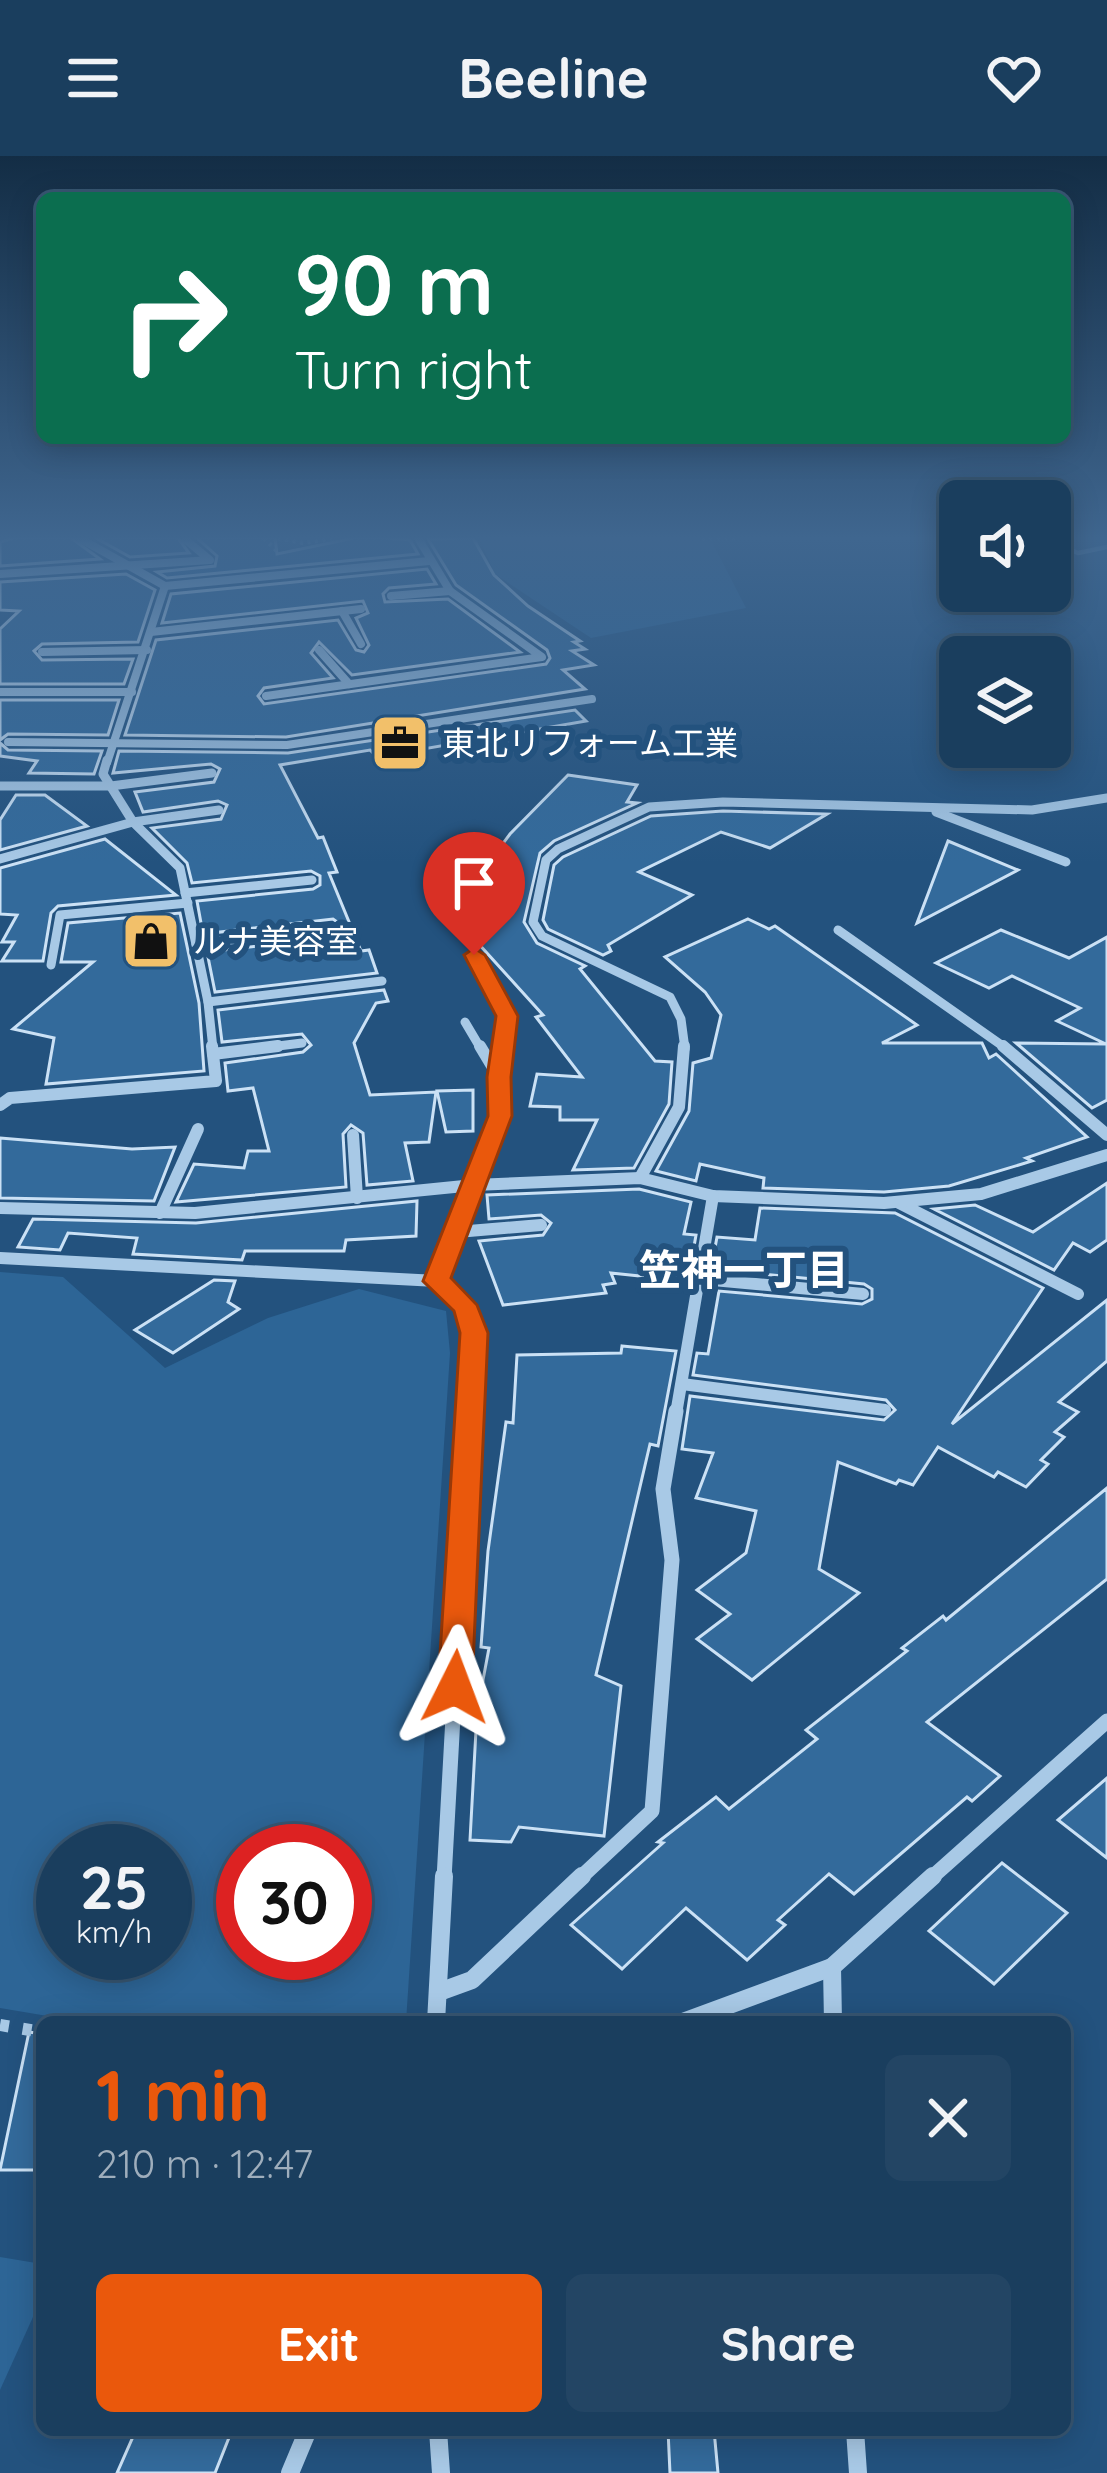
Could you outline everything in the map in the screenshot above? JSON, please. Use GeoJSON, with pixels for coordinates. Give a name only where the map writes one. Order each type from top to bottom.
{"type":"FeatureCollection","features":[{"type":"Feature","properties":{"kind":"street"},"geometry":{"type":"LineString","coordinates":[[0,1106],[10,1098],[216,1081],[208,1002],[180,868],[133,822],[103,774],[148,646]]}},
{"type":"Feature","properties":{"kind":"street"},"geometry":{"type":"LineString","coordinates":[[266,696],[542,656],[528,646]]}},
{"type":"Feature","properties":{"kind":"street"},"geometry":{"type":"LineString","coordinates":[[42,652],[147,650]]}},
{"type":"Feature","properties":{"kind":"street"},"geometry":{"type":"LineString","coordinates":[[320,650],[350,684]]}},
{"type":"Feature","properties":{"kind":"street"},"geometry":{"type":"LineString","coordinates":[[0,692],[132,692]]}},
{"type":"Feature","properties":{"kind":"street"},"geometry":{"type":"LineString","coordinates":[[8,742],[287,745],[592,699]]}},
{"type":"Feature","properties":{"kind":"street"},"geometry":{"type":"LineString","coordinates":[[0,786],[111,786],[212,773]]}},
{"type":"Feature","properties":{"kind":"street"},"geometry":{"type":"LineString","coordinates":[[640,1178],[679,1107],[685,1051],[681,1019],[670,997],[542,936],[533,922],[546,860],[558,849],[619,818],[678,802],[1032,810],[1107,799]]}},
{"type":"Feature","properties":{"kind":"street"},"geometry":{"type":"LineString","coordinates":[[924,807],[1066,862]]}},
{"type":"Feature","properties":{"kind":"street"},"geometry":{"type":"LineString","coordinates":[[1,859],[133,822],[219,810]]}},
{"type":"Feature","properties":{"kind":"street"},"geometry":{"type":"LineString","coordinates":[[51,965],[60,915],[312,880]]}},
{"type":"Feature","properties":{"kind":"street"},"geometry":{"type":"LineString","coordinates":[[196,944],[334,928]]}},
{"type":"Feature","properties":{"kind":"street"},"geometry":{"type":"LineString","coordinates":[[838,929],[986,1031],[1107,1135]]}},
{"type":"Feature","properties":{"kind":"street"},"geometry":{"type":"LineString","coordinates":[[437,1281],[500,1116],[499,1077],[507,1016],[474,955]]}},
{"type":"Feature","properties":{"kind":"street"},"geometry":{"type":"LineString","coordinates":[[208,1002],[382,981]]}},
{"type":"Feature","properties":{"kind":"street"},"geometry":{"type":"LineString","coordinates":[[465,1022],[499,1077]]}},
{"type":"Feature","properties":{"kind":"street"},"geometry":{"type":"LineString","coordinates":[[213,1054],[302,1043]]}},
{"type":"Feature","properties":{"kind":"street"},"geometry":{"type":"LineString","coordinates":[[160,1214],[198,1129]]}},
{"type":"Feature","properties":{"kind":"street"},"geometry":{"type":"LineString","coordinates":[[353,1135],[356,1198]]}},
{"type":"Feature","properties":{"kind":"street"},"geometry":{"type":"LineString","coordinates":[[0,1208],[160,1214],[474,1185],[640,1178],[713,1196],[897,1202],[981,1194],[1107,1155]]}},
{"type":"Feature","properties":{"kind":"street"},"geometry":{"type":"LineString","coordinates":[[439,1992],[472,1980],[652,1811],[672,1560],[663,1489],[713,1196]]}},
{"type":"Feature","properties":{"kind":"street"},"geometry":{"type":"LineString","coordinates":[[897,1202],[1078,1294]]}},
{"type":"Feature","properties":{"kind":"street"},"geometry":{"type":"LineString","coordinates":[[458,1232],[541,1225]]}},
{"type":"Feature","properties":{"kind":"street"},"geometry":{"type":"LineString","coordinates":[[0,1258],[437,1281],[454,1292],[467,1311],[474,1333],[437,2016]]}},
{"type":"Feature","properties":{"kind":"street"},"geometry":{"type":"LineString","coordinates":[[702,1279],[863,1294]]}},
{"type":"Feature","properties":{"kind":"street"},"geometry":{"type":"LineString","coordinates":[[682,1384],[885,1410]]}},
{"type":"Feature","properties":{"kind":"street"},"geometry":{"type":"LineString","coordinates":[[699,2016],[832,1967],[1107,1721]]}},
{"type":"Feature","properties":{"kind":"street"},"geometry":{"type":"LineString","coordinates":[[832,1967],[833,2016]]}},
{"type":"Feature","properties":{"kind":"street"},"geometry":{"type":"LineString","coordinates":[[290,2473],[305,2436]]}},
{"type":"Feature","properties":{"kind":"street"},"geometry":{"type":"LineString","coordinates":[[438,2436],[441,2473]]}},
{"type":"Feature","properties":{"kind":"street"},"geometry":{"type":"LineString","coordinates":[[855,2436],[858,2473]]}},
{"type":"Feature","properties":{"kind":"path"},"geometry":{"type":"LineString","coordinates":[[0,2025],[36,2031]]}},
{"type":"Feature","properties":{"kind":"shaded area"},"geometry":{"type":"Polygon","coordinates":[[[0,1272],[63,1277],[165,1368],[268,1318],[359,1289],[446,1311],[450,1353],[406,2016],[47,2016],[0,2008],[0,1272]]]}},
{"type":"Feature","properties":{"kind":"shaded area"},"geometry":{"type":"Polygon","coordinates":[[[0,2257],[36,2263],[36,2310],[0,2390],[0,2257]]]}},
{"type":"Feature","properties":{"kind":"building"},"geometry":{"type":"Polygon","coordinates":[[[0,646],[40,646],[34,651],[42,660],[133,659],[124,684],[0,684],[0,646]]]}},
{"type":"Feature","properties":{"kind":"building"},"geometry":{"type":"Polygon","coordinates":[[[154,646],[316,646],[311,653],[333,678],[264,688],[258,696],[264,704],[546,664],[547,650],[542,646],[585,649],[572,651],[594,665],[563,670],[585,689],[286,737],[125,735],[154,646]]]}},
{"type":"Feature","properties":{"kind":"building"},"geometry":{"type":"Polygon","coordinates":[[[323,646],[354,646],[364,652],[368,646],[512,646],[520,652],[352,675],[323,646]]]}},
{"type":"Feature","properties":{"kind":"building"},"geometry":{"type":"Polygon","coordinates":[[[0,700],[119,700],[108,735],[8,734],[0,740],[0,700]]]}},
{"type":"Feature","properties":{"kind":"building"},"geometry":{"type":"Polygon","coordinates":[[[575,710],[586,721],[377,757],[370,750],[280,765],[318,838],[323,837],[337,872],[329,873],[361,951],[369,950],[377,973],[215,992],[207,952],[335,937],[343,926],[333,919],[203,934],[197,901],[313,889],[320,885],[320,876],[311,871],[192,883],[187,863],[152,828],[221,819],[227,805],[218,801],[143,812],[135,792],[214,782],[220,769],[211,764],[113,773],[119,751],[288,753],[575,710]]]}},
{"type":"Feature","properties":{"kind":"building"},"geometry":{"type":"Polygon","coordinates":[[[0,743],[8,750],[102,751],[94,774],[29,773],[37,761],[0,756],[0,743]]]}},
{"type":"Feature","properties":{"kind":"building"},"geometry":{"type":"Polygon","coordinates":[[[568,775],[637,785],[627,802],[637,803],[554,841],[540,853],[524,922],[537,943],[585,966],[580,969],[655,1061],[672,1062],[669,1104],[634,1168],[573,1170],[597,1120],[560,1120],[560,1107],[530,1106],[537,1074],[582,1077],[536,1017],[543,1015],[467,931],[473,884],[510,834],[568,775]]]}},
{"type":"Feature","properties":{"kind":"building"},"geometry":{"type":"Polygon","coordinates":[[[16,795],[45,795],[87,826],[0,850],[0,820],[16,795]]]}},
{"type":"Feature","properties":{"kind":"building"},"geometry":{"type":"Polygon","coordinates":[[[723,811],[827,814],[770,848],[721,832],[639,872],[692,895],[608,945],[611,951],[603,955],[548,929],[543,920],[554,865],[563,857],[651,816],[723,811]]]}},
{"type":"Feature","properties":{"kind":"building"},"geometry":{"type":"Polygon","coordinates":[[[105,839],[176,895],[58,906],[51,913],[43,961],[2,961],[14,942],[2,942],[17,915],[0,914],[0,868],[105,839]]]}},
{"type":"Feature","properties":{"kind":"building"},"geometry":{"type":"Polygon","coordinates":[[[948,841],[1018,870],[917,923],[928,894],[948,841]]]}},
{"type":"Feature","properties":{"kind":"building"},"geometry":{"type":"Polygon","coordinates":[[[180,913],[199,1003],[204,1071],[46,1084],[54,1038],[13,1029],[93,962],[61,962],[68,923],[180,913]]]}},
{"type":"Feature","properties":{"kind":"building"},"geometry":{"type":"Polygon","coordinates":[[[748,919],[769,929],[775,926],[917,1025],[882,1043],[982,1043],[989,1058],[996,1054],[1087,1137],[1026,1158],[1032,1161],[949,1186],[884,1192],[763,1188],[764,1178],[700,1164],[696,1181],[656,1171],[689,1111],[693,1063],[711,1058],[721,1015],[705,992],[665,957],[748,919]]]}},
{"type":"Feature","properties":{"kind":"building"},"geometry":{"type":"Polygon","coordinates":[[[1001,930],[1069,958],[1107,937],[1107,1100],[1092,1108],[1016,1043],[1106,1044],[1057,1021],[1080,1008],[1012,976],[989,988],[936,963],[1001,930]]]}},
{"type":"Feature","properties":{"kind":"building"},"geometry":{"type":"Polygon","coordinates":[[[384,990],[388,1001],[376,1003],[354,1043],[370,1095],[436,1092],[429,1142],[405,1143],[413,1181],[367,1185],[363,1133],[351,1125],[343,1134],[346,1187],[176,1202],[194,1164],[244,1168],[248,1151],[269,1151],[253,1088],[228,1091],[225,1063],[303,1052],[311,1045],[302,1034],[222,1042],[218,1010],[384,990]]]}},
{"type":"Feature","properties":{"kind":"building"},"geometry":{"type":"Polygon","coordinates":[[[473,1090],[473,1131],[446,1132],[437,1091],[473,1090]]]}},
{"type":"Feature","properties":{"kind":"building"},"geometry":{"type":"Polygon","coordinates":[[[0,1138],[132,1149],[175,1147],[154,1201],[0,1198],[0,1138]]]}},
{"type":"Feature","properties":{"kind":"building"},"geometry":{"type":"Polygon","coordinates":[[[1107,1183],[1107,1240],[1090,1252],[1073,1243],[1054,1270],[934,1209],[975,1205],[1033,1232],[1107,1183]]]}},
{"type":"Feature","properties":{"kind":"building"},"geometry":{"type":"Polygon","coordinates":[[[639,1189],[691,1202],[684,1234],[696,1235],[688,1281],[611,1273],[615,1283],[603,1285],[606,1293],[503,1305],[479,1241],[543,1235],[551,1223],[541,1215],[489,1219],[487,1195],[639,1189]]]}},
{"type":"Feature","properties":{"kind":"building"},"geometry":{"type":"Polygon","coordinates":[[[417,1201],[416,1236],[346,1240],[344,1251],[245,1251],[242,1260],[133,1254],[137,1238],[68,1233],[60,1250],[18,1247],[33,1219],[196,1223],[417,1201]]]}},
{"type":"Feature","properties":{"kind":"building"},"geometry":{"type":"Polygon","coordinates":[[[760,1208],[895,1213],[1043,1288],[952,1424],[1107,1300],[1107,1361],[1059,1402],[1078,1412],[1055,1432],[1064,1437],[1041,1460],[1048,1464],[1026,1487],[998,1472],[994,1477],[938,1447],[913,1485],[899,1480],[896,1484],[838,1462],[819,1569],[859,1593],[752,1680],[697,1639],[730,1614],[697,1590],[746,1553],[756,1511],[696,1498],[713,1453],[682,1449],[690,1396],[884,1420],[895,1410],[886,1400],[693,1375],[697,1353],[708,1354],[719,1291],[862,1304],[872,1299],[872,1289],[864,1284],[711,1269],[717,1237],[755,1240],[760,1208]]]}},
{"type":"Feature","properties":{"kind":"building"},"geometry":{"type":"Polygon","coordinates":[[[214,1280],[235,1281],[228,1302],[239,1309],[173,1353],[135,1330],[214,1280]]]}},
{"type":"Feature","properties":{"kind":"building"},"geometry":{"type":"Polygon","coordinates":[[[622,1346],[676,1351],[658,1446],[650,1444],[596,1675],[621,1686],[604,1836],[519,1827],[511,1842],[470,1840],[477,1712],[489,1648],[481,1647],[488,1551],[506,1422],[513,1423],[517,1355],[621,1353],[622,1346]]]}},
{"type":"Feature","properties":{"kind":"building"},"geometry":{"type":"Polygon","coordinates":[[[1107,1488],[1107,1579],[927,1722],[1000,1776],[972,1801],[967,1797],[854,1894],[829,1874],[778,1920],[785,1925],[747,1960],[686,1908],[622,1969],[571,1925],[663,1843],[658,1842],[716,1797],[729,1809],[817,1739],[806,1730],[907,1651],[902,1648],[943,1616],[946,1620],[1107,1488]]]}},
{"type":"Feature","properties":{"kind":"building"},"geometry":{"type":"Polygon","coordinates":[[[1107,1778],[1107,1858],[1058,1820],[1107,1778]]]}},
{"type":"Feature","properties":{"kind":"building"},"geometry":{"type":"Polygon","coordinates":[[[1002,1863],[1067,1913],[994,1984],[929,1931],[1002,1863]]]}},
{"type":"Feature","properties":{"kind":"building"},"geometry":{"type":"Polygon","coordinates":[[[29,2032],[36,2033],[36,2170],[0,2170],[29,2032]]]}},
{"type":"Feature","properties":{"kind":"building"},"geometry":{"type":"Polygon","coordinates":[[[133,2436],[230,2436],[215,2473],[117,2473],[133,2436]]]}},
{"type":"Feature","properties":{"kind":"building"},"geometry":{"type":"Polygon","coordinates":[[[668,2436],[715,2436],[718,2473],[670,2473],[668,2436]]]}},
{"type":"Feature","properties":{"kind":"place","name":"東北リフォーム工業"},"geometry":{"type":"Point","coordinates":[400,743]}},
{"type":"Feature","properties":{"kind":"place","name":"ルナ美容室"},"geometry":{"type":"Point","coordinates":[151,941]}},
{"type":"Feature","properties":{"kind":"district","name":"笠神一丁目"},"geometry":{"type":"Point","coordinates":[744,1270]}},
{"type":"Feature","properties":{"kind":"route"},"geometry":{"type":"LineString","coordinates":[[455,1687],[474,1333],[454,1292],[437,1281],[500,1116],[499,1077],[507,1016],[474,955]]}}]}
